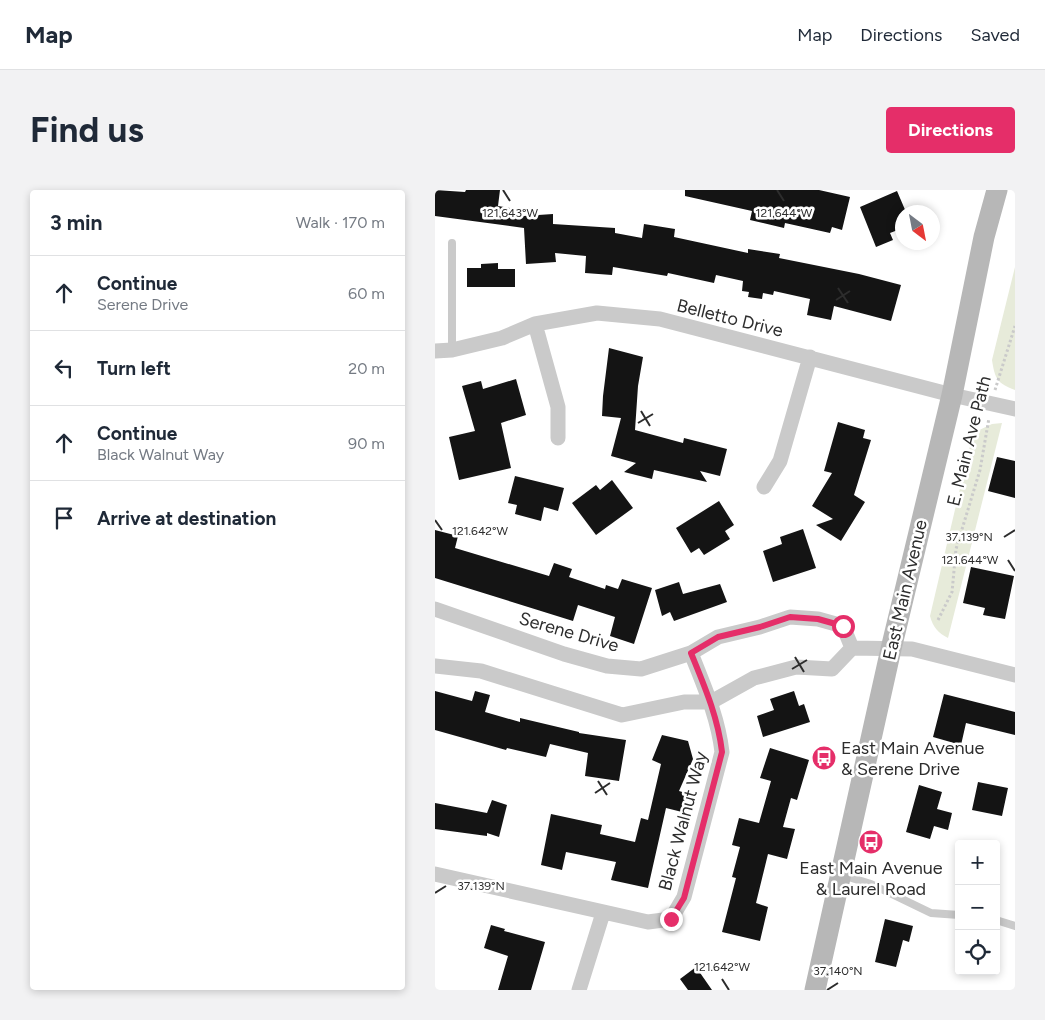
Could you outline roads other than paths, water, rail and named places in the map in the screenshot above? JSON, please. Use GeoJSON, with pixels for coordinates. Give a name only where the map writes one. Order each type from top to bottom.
{"type":"FeatureCollection","features":[{"type":"Feature","properties":{"kind":"main road","name":"East Main Avenue"},"geometry":{"type":"LineString","coordinates":[[815,990],[891,649],[952,395],[985,237],[997,190]]}},
{"type":"Feature","properties":{"kind":"street","name":"Belletto Drive"},"geometry":{"type":"LineString","coordinates":[[435,351],[452,350],[501,338],[535,324],[597,312],[660,319],[952,395],[1015,409]]}},
{"type":"Feature","properties":{"kind":"street"},"geometry":{"type":"LineString","coordinates":[[535,324],[558,407],[558,438]]}},
{"type":"Feature","properties":{"kind":"street"},"geometry":{"type":"LineString","coordinates":[[764,487],[780,461],[810,357]]}},
{"type":"Feature","properties":{"kind":"street","name":"Serene Drive"},"geometry":{"type":"LineString","coordinates":[[435,610],[564,654],[607,666],[641,668],[691,653],[718,637],[760,627],[790,617],[818,619],[843,626],[852,648]]}},
{"type":"Feature","properties":{"kind":"street"},"geometry":{"type":"LineString","coordinates":[[435,666],[481,671],[622,715],[684,702],[711,702],[754,678],[796,667],[832,669],[852,648],[912,649],[1015,675]]}},
{"type":"Feature","properties":{"kind":"street","name":"Black Walnut Way"},"geometry":{"type":"LineString","coordinates":[[603,913],[648,922],[671,919],[684,898],[722,752],[719,730],[711,702],[691,653]]}},
{"type":"Feature","properties":{"kind":"street"},"geometry":{"type":"LineString","coordinates":[[435,874],[603,913],[579,990]]}},
{"type":"Feature","properties":{"kind":"lane"},"geometry":{"type":"LineString","coordinates":[[452,243],[452,350]]}},
{"type":"Feature","properties":{"kind":"lane"},"geometry":{"type":"LineString","coordinates":[[841,875],[871,884],[931,913],[955,915]]}},
{"type":"Feature","properties":{"kind":"lane"},"geometry":{"type":"LineString","coordinates":[[1000,921],[1015,926]]}},
{"type":"Feature","properties":{"kind":"place","name":"East Main Avenue & Serene Drive"},"geometry":{"type":"Point","coordinates":[824,758]}},
{"type":"Feature","properties":{"kind":"place","name":"East Main Avenue & Laurel Road"},"geometry":{"type":"Point","coordinates":[871,842]}}]}
